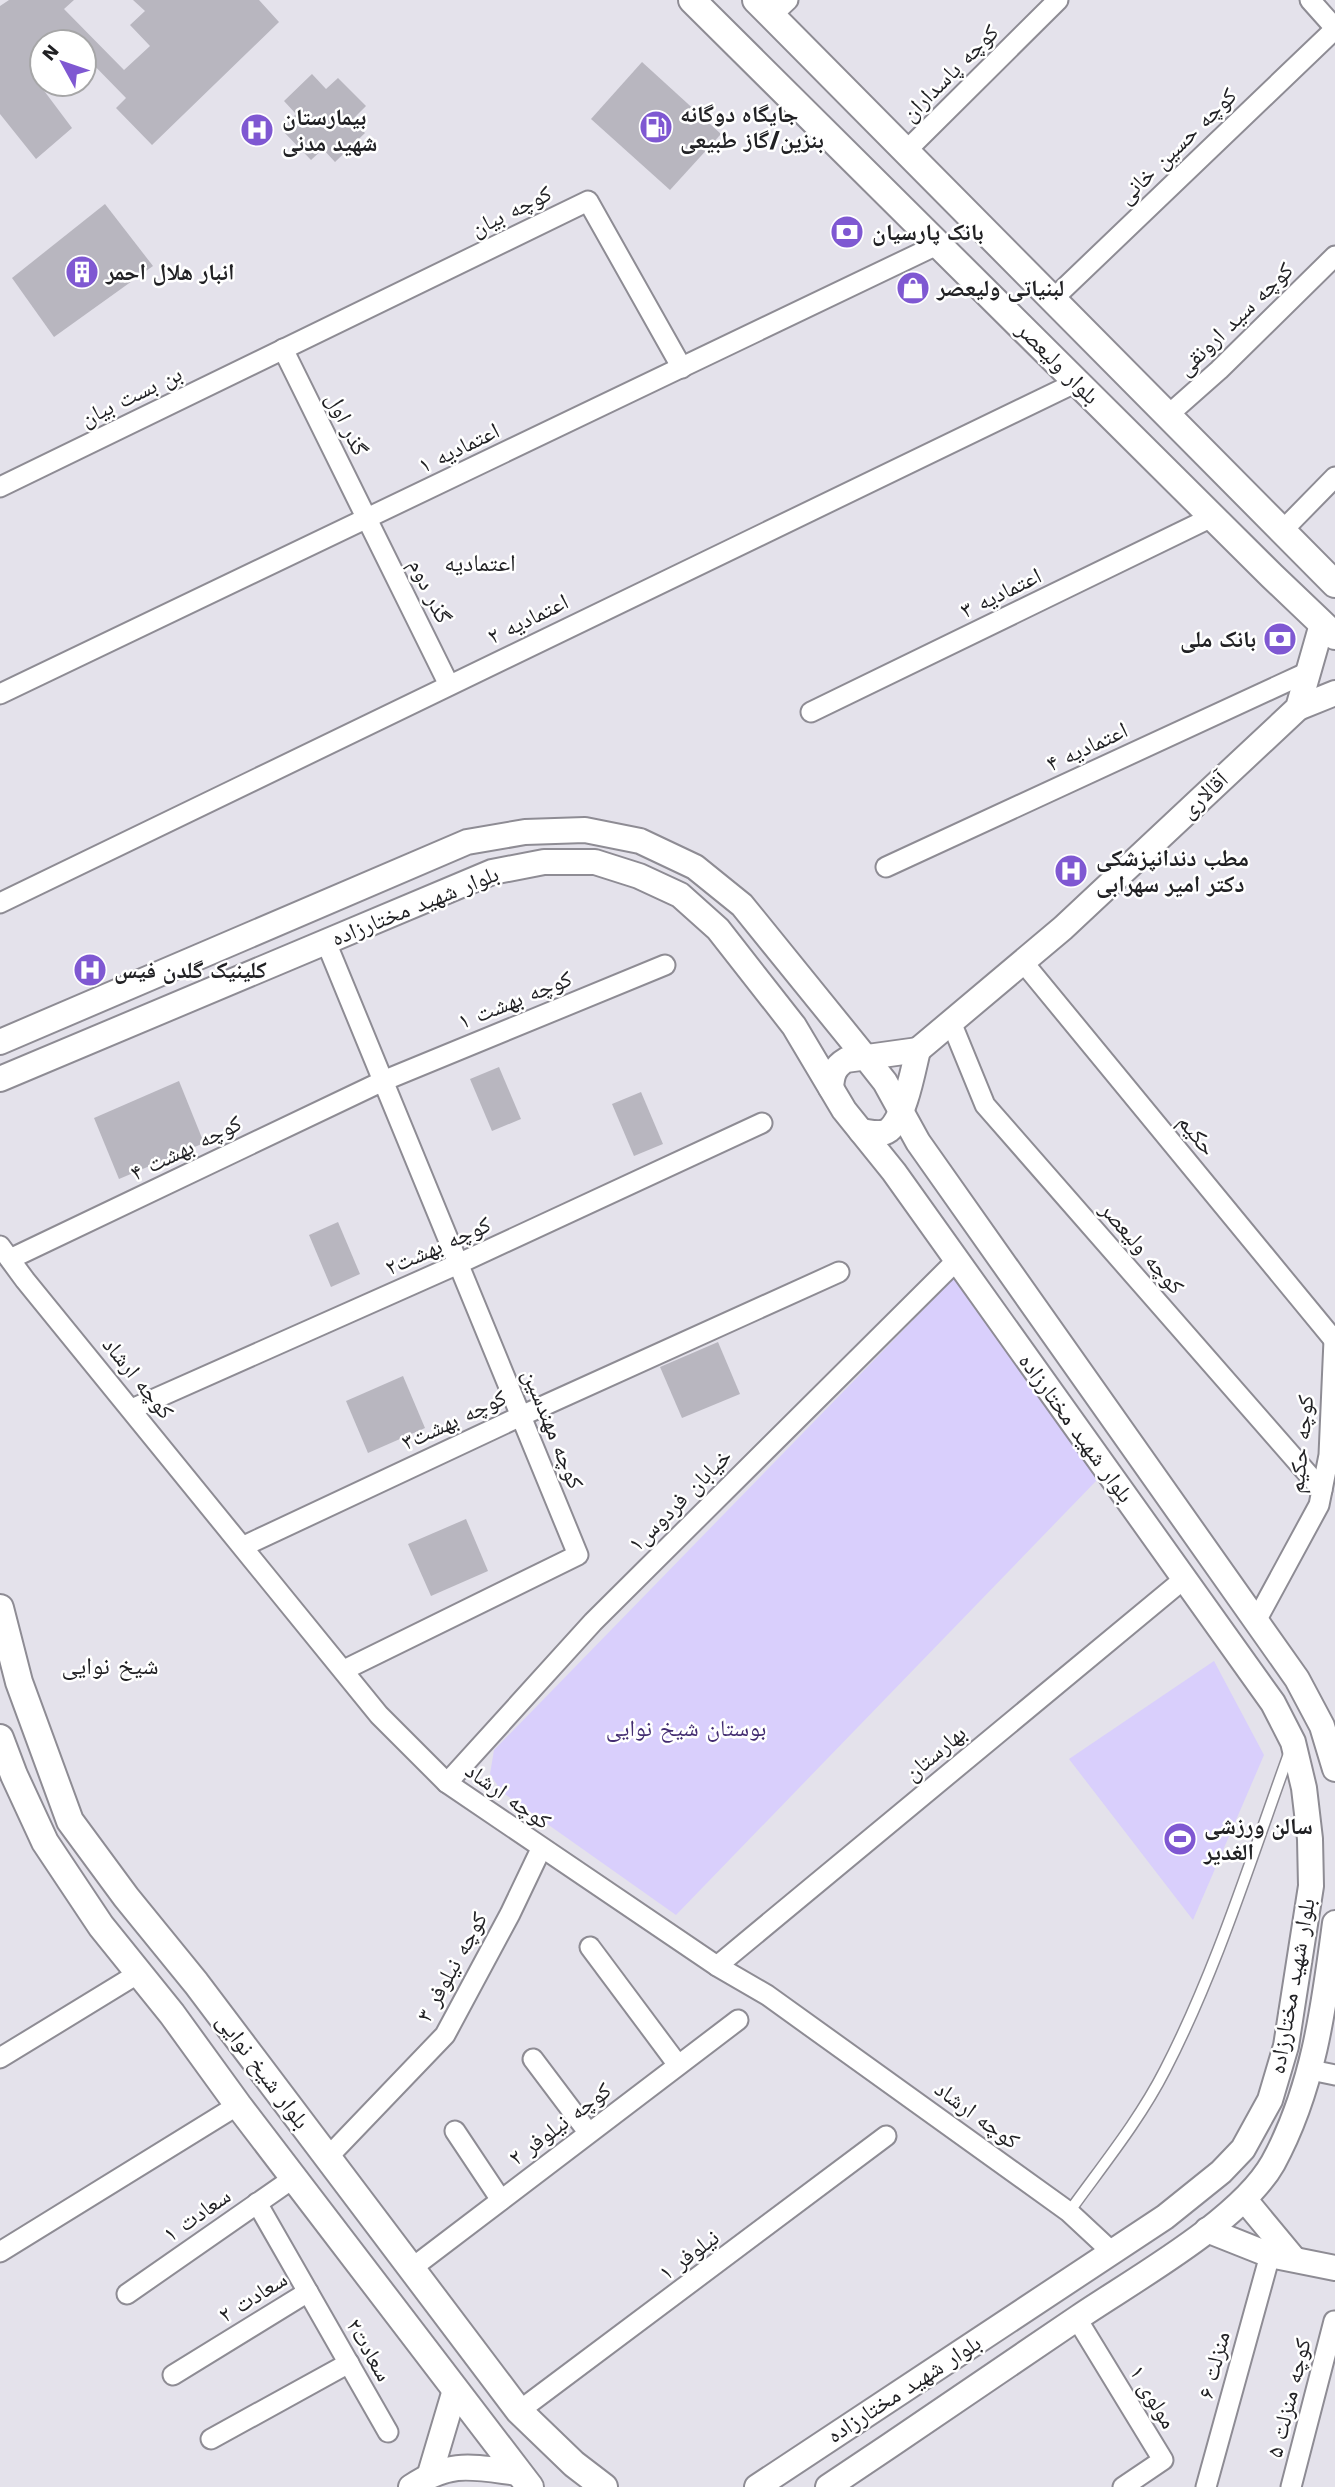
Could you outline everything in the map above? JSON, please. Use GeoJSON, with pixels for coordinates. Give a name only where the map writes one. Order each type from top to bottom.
{"type":"FeatureCollection","features":[{"type":"Feature","properties":{"kind":"main road","name":"بلوار ولیعصر"},"geometry":{"type":"LineString","coordinates":[[692,0],[1329,630]]}},
{"type":"Feature","properties":{"kind":"main road","name":"بلوار ولیعصر"},"geometry":{"type":"LineString","coordinates":[[771,5],[905,152],[1335,584]]}},
{"type":"Feature","properties":{"kind":"main road","name":"بلوار شیخ نوایی"},"geometry":{"type":"LineString","coordinates":[[0,1608],[19,1682],[44,1757],[70,1821],[520,2411],[574,2464],[604,2487]]}},
{"type":"Feature","properties":{"kind":"main road","name":"بلوار شیخ نوایی"},"geometry":{"type":"LineString","coordinates":[[0,1738],[45,1842],[101,1926],[139,1972],[524,2480]]}},
{"type":"Feature","properties":{"kind":"street","name":"کوچه پاسداران"},"geometry":{"type":"LineString","coordinates":[[905,152],[1058,0]]}},
{"type":"Feature","properties":{"kind":"street"},"geometry":{"type":"LineString","coordinates":[[1310,0],[1335,28]]}},
{"type":"Feature","properties":{"kind":"street","name":"کوچه حسین خانی"},"geometry":{"type":"LineString","coordinates":[[1053,299],[1335,28]]}},
{"type":"Feature","properties":{"kind":"street","name":"کوچه بیان"},"geometry":{"type":"LineString","coordinates":[[283,349],[588,201],[682,368]]}},
{"type":"Feature","properties":{"kind":"street","name":"اعتمادیه ۱"},"geometry":{"type":"LineString","coordinates":[[0,694],[939,244]]}},
{"type":"Feature","properties":{"kind":"street","name":"کوچه سید ارونقی"},"geometry":{"type":"LineString","coordinates":[[1167,416],[1219,370],[1335,256]]}},
{"type":"Feature","properties":{"kind":"street","name":"بن بست بیان"},"geometry":{"type":"LineString","coordinates":[[0,487],[283,349]]}},
{"type":"Feature","properties":{"kind":"street","name":"گذر اول"},"geometry":{"type":"LineString","coordinates":[[283,349],[367,520]]}},
{"type":"Feature","properties":{"kind":"street","name":"اعتمادیه ۲"},"geometry":{"type":"LineString","coordinates":[[0,902],[1077,382]]}},
{"type":"Feature","properties":{"kind":"street"},"geometry":{"type":"LineString","coordinates":[[1283,530],[1335,477]]}},
{"type":"Feature","properties":{"kind":"street","name":"اعتمادیه ۳"},"geometry":{"type":"LineString","coordinates":[[811,712],[1212,517]]}},
{"type":"Feature","properties":{"kind":"street","name":"گذر دوم"},"geometry":{"type":"LineString","coordinates":[[367,520],[449,685]]}},
{"type":"Feature","properties":{"kind":"street","name":"آقالاری"},"geometry":{"type":"LineString","coordinates":[[918,1050],[1063,928],[1297,708],[1308,672],[1329,630]]}},
{"type":"Feature","properties":{"kind":"street","name":"اعتمادیه ۴"},"geometry":{"type":"LineString","coordinates":[[886,867],[1308,672]]}},
{"type":"Feature","properties":{"kind":"street"},"geometry":{"type":"LineString","coordinates":[[1297,708],[1335,693]]}},
{"type":"Feature","properties":{"kind":"street","name":"بلوار شهید مختارزاده"},"geometry":{"type":"LineString","coordinates":[[0,1042],[467,842],[525,832],[585,831],[640,841],[695,867],[742,905],[885,1082],[918,1142],[1303,1691],[1322,1726],[1335,1769]]}},
{"type":"Feature","properties":{"kind":"street","name":"بلوار شهید مختارزاده"},"geometry":{"type":"LineString","coordinates":[[0,1079],[492,872],[544,862],[595,862],[639,876],[680,895],[718,929],[794,1026],[831,1088],[861,1131],[894,1172],[1273,1703],[1293,1742],[1304,1788],[1310,1839],[1311,1886],[1286,2046],[1270,2100],[1242,2149],[1221,2172],[1165,2217],[757,2487]]}},
{"type":"Feature","properties":{"kind":"street","name":"کوچه مهندسین"},"geometry":{"type":"LineString","coordinates":[[326,942],[578,1555],[344,1670]]}},
{"type":"Feature","properties":{"kind":"street","name":"حکیم"},"geometry":{"type":"LineString","coordinates":[[1023,962],[1334,1339]]}},
{"type":"Feature","properties":{"kind":"street","name":"کوچه بهشت ۱"},"geometry":{"type":"LineString","coordinates":[[383,1081],[665,965]]}},
{"type":"Feature","properties":{"kind":"street","name":"کوچه ولیعصر"},"geometry":{"type":"LineString","coordinates":[[951,1022],[985,1105],[1322,1490]]}},
{"type":"Feature","properties":{"kind":"street"},"geometry":{"type":"LineString","coordinates":[[831,1088],[837,1065],[846,1060],[918,1050],[901,1111],[888,1131],[861,1131]]}},
{"type":"Feature","properties":{"kind":"street","name":"کوچه بهشت ۴"},"geometry":{"type":"LineString","coordinates":[[5,1252],[383,1081]]}},
{"type":"Feature","properties":{"kind":"street","name":"کوچه بهشت۲"},"geometry":{"type":"LineString","coordinates":[[132,1409],[458,1264],[762,1123]]}},
{"type":"Feature","properties":{"kind":"street","name":"کوچه ارشاد"},"geometry":{"type":"LineString","coordinates":[[5,1252],[379,1715],[447,1783],[717,1966],[767,1995],[1069,2212],[1112,2252]]}},
{"type":"Feature","properties":{"kind":"street","name":"خیابان فردوس۱"},"geometry":{"type":"LineString","coordinates":[[447,1783],[593,1622],[957,1260]]}},
{"type":"Feature","properties":{"kind":"street","name":"کوچه بهشت۳"},"geometry":{"type":"LineString","coordinates":[[244,1546],[521,1416],[839,1272]]}},
{"type":"Feature","properties":{"kind":"street","name":"کوچه حکیم"},"geometry":{"type":"LineString","coordinates":[[1256,1621],[1319,1505],[1329,1455],[1334,1339]]}},
{"type":"Feature","properties":{"kind":"street","name":"بهارستان"},"geometry":{"type":"LineString","coordinates":[[717,1966],[1184,1579]]}},
{"type":"Feature","properties":{"kind":"street","name":"کوچه نیلوفر ۳"},"geometry":{"type":"LineString","coordinates":[[328,2157],[445,2035],[510,1914],[541,1849]]}},
{"type":"Feature","properties":{"kind":"street","name":"بلوار شهید مختارزاده"},"geometry":{"type":"LineString","coordinates":[[840,2484],[1206,2230],[1245,2200],[1272,2165],[1299,2108],[1323,2073],[1335,1923]]}},
{"type":"Feature","properties":{"kind":"street"},"geometry":{"type":"LineString","coordinates":[[590,1947],[678,2065]]}},
{"type":"Feature","properties":{"kind":"street"},"geometry":{"type":"LineString","coordinates":[[0,2058],[139,1972]]}},
{"type":"Feature","properties":{"kind":"street","name":"کوچه نیلوفر ۲"},"geometry":{"type":"LineString","coordinates":[[412,2268],[738,2020]]}},
{"type":"Feature","properties":{"kind":"street"},"geometry":{"type":"LineString","coordinates":[[533,2059],[588,2132]]}},
{"type":"Feature","properties":{"kind":"street"},"geometry":{"type":"LineString","coordinates":[[0,2252],[238,2105]]}},
{"type":"Feature","properties":{"kind":"street"},"geometry":{"type":"LineString","coordinates":[[455,2131],[501,2200]]}},
{"type":"Feature","properties":{"kind":"street","name":"۱ نیلوفر"},"geometry":{"type":"LineString","coordinates":[[520,2411],[886,2136]]}},
{"type":"Feature","properties":{"kind":"street","name":"سعادت ۱"},"geometry":{"type":"LineString","coordinates":[[127,2294],[295,2177]]}},
{"type":"Feature","properties":{"kind":"street"},"geometry":{"type":"LineString","coordinates":[[1245,2200],[1281,2257]]}},
{"type":"Feature","properties":{"kind":"street","name":"سعادت ۲"},"geometry":{"type":"LineString","coordinates":[[173,2375],[308,2292],[257,2203]]}},
{"type":"Feature","properties":{"kind":"street"},"geometry":{"type":"LineString","coordinates":[[1206,2230],[1281,2257],[1335,2268]]}},
{"type":"Feature","properties":{"kind":"street","name":"منزلت ۶"},"geometry":{"type":"LineString","coordinates":[[1206,2487],[1281,2257]]}},
{"type":"Feature","properties":{"kind":"street","name":"سعادت۲"},"geometry":{"type":"LineString","coordinates":[[308,2292],[388,2432]]}},
{"type":"Feature","properties":{"kind":"street","name":"مولوی ۱"},"geometry":{"type":"LineString","coordinates":[[1077,2319],[1163,2460],[1123,2487]]}},
{"type":"Feature","properties":{"kind":"street","name":"کوچه منزلت ۵"},"geometry":{"type":"LineString","coordinates":[[1291,2487],[1334,2321]]}},
{"type":"Feature","properties":{"kind":"street"},"geometry":{"type":"LineString","coordinates":[[211,2440],[349,2363]]}},
{"type":"Feature","properties":{"kind":"street"},"geometry":{"type":"LineString","coordinates":[[421,2481],[455,2390]]}},
{"type":"Feature","properties":{"kind":"street"},"geometry":{"type":"LineString","coordinates":[[421,2481],[460,2466],[524,2480]]}},
{"type":"Feature","properties":{"kind":"lane"},"geometry":{"type":"LineString","coordinates":[[1069,2212],[1137,2117],[1165,2071],[1231,1915],[1293,1742]]}},
{"type":"Feature","properties":{"kind":"green space","name":"بوستان شیخ نوایی"},"geometry":{"type":"Polygon","coordinates":[[[956,1276],[1098,1479],[676,1915],[502,1792],[490,1774],[494,1750],[956,1276]]]}},
{"type":"Feature","properties":{"kind":"green space","name":"سالن ورزشی الغدیر"},"geometry":{"type":"Polygon","coordinates":[[[1214,1661],[1264,1755],[1193,1920],[1069,1759],[1214,1661]]]}},
{"type":"Feature","properties":{"kind":"building"},"geometry":{"type":"Polygon","coordinates":[[[9,0],[74,0],[64,9],[83,28],[28,28],[28,98],[50,98],[72,128],[36,159],[0,114],[0,6],[9,0]]]}},
{"type":"Feature","properties":{"kind":"building"},"geometry":{"type":"Polygon","coordinates":[[[133,0],[259,0],[279,22],[152,145],[116,108],[126,98],[98,69],[98,44],[124,70],[150,46],[130,25],[145,11],[133,0]]]}},
{"type":"Feature","properties":{"kind":"building","name":"جایگاه دوگانه بنزین/گاز طبیعی"},"geometry":{"type":"Polygon","coordinates":[[[642,62],[721,134],[670,190],[591,119],[642,62]]]}},
{"type":"Feature","properties":{"kind":"building"},"geometry":{"type":"Polygon","coordinates":[[[312,74],[326,89],[338,78],[366,106],[352,120],[365,133],[335,162],[323,149],[311,160],[281,129],[296,114],[284,101],[312,74]]]}},
{"type":"Feature","properties":{"kind":"building","name":"انبار هلال احمر"},"geometry":{"type":"Polygon","coordinates":[[[105,204],[153,266],[54,337],[12,278],[105,204]]]}},
{"type":"Feature","properties":{"kind":"building"},"geometry":{"type":"Polygon","coordinates":[[[499,1067],[521,1119],[492,1131],[470,1079],[499,1067]]]}},
{"type":"Feature","properties":{"kind":"building"},"geometry":{"type":"Polygon","coordinates":[[[179,1081],[204,1143],[119,1179],[94,1118],[179,1081]]]}},
{"type":"Feature","properties":{"kind":"building"},"geometry":{"type":"Polygon","coordinates":[[[641,1092],[663,1144],[634,1156],[612,1104],[641,1092]]]}},
{"type":"Feature","properties":{"kind":"building"},"geometry":{"type":"Polygon","coordinates":[[[338,1222],[360,1274],[331,1287],[309,1235],[338,1222]]]}},
{"type":"Feature","properties":{"kind":"building"},"geometry":{"type":"Polygon","coordinates":[[[718,1342],[740,1394],[682,1418],[660,1367],[718,1342]]]}},
{"type":"Feature","properties":{"kind":"building"},"geometry":{"type":"Polygon","coordinates":[[[403,1376],[425,1428],[368,1453],[346,1401],[403,1376]]]}},
{"type":"Feature","properties":{"kind":"building"},"geometry":{"type":"Polygon","coordinates":[[[466,1519],[488,1571],[431,1596],[408,1544],[466,1519]]]}},
{"type":"Feature","properties":{"kind":"place","name":"جایگاه دوگانه بنزین/گاز طبیعی"},"geometry":{"type":"Point","coordinates":[656,127]}},
{"type":"Feature","properties":{"kind":"place","name":"بیمارستان شهید مدنی"},"geometry":{"type":"Point","coordinates":[257,130]}},
{"type":"Feature","properties":{"kind":"place","name":"بانک پارسیان"},"geometry":{"type":"Point","coordinates":[847,232]}},
{"type":"Feature","properties":{"kind":"place","name":"انبار هلال احمر"},"geometry":{"type":"Point","coordinates":[82,272]}},
{"type":"Feature","properties":{"kind":"place","name":"لبنیاتی ولیعصر"},"geometry":{"type":"Point","coordinates":[913,288]}},
{"type":"Feature","properties":{"kind":"place","name":"بانک ملی"},"geometry":{"type":"Point","coordinates":[1280,639]}},
{"type":"Feature","properties":{"kind":"place","name":"مطب دندانپزشکی دکتر امیر سهرابی"},"geometry":{"type":"Point","coordinates":[1071,871]}},
{"type":"Feature","properties":{"kind":"place","name":"کلینیک گلدن فیس"},"geometry":{"type":"Point","coordinates":[90,970]}},
{"type":"Feature","properties":{"kind":"place","name":"سالن ورزشی الغدیر"},"geometry":{"type":"Point","coordinates":[1180,1839]}},
{"type":"Feature","properties":{"kind":"district","name":"اعتمادیه"},"geometry":{"type":"Point","coordinates":[480,563]}},
{"type":"Feature","properties":{"kind":"district","name":"شیخ نوایی"},"geometry":{"type":"Point","coordinates":[110,1666]}}]}
